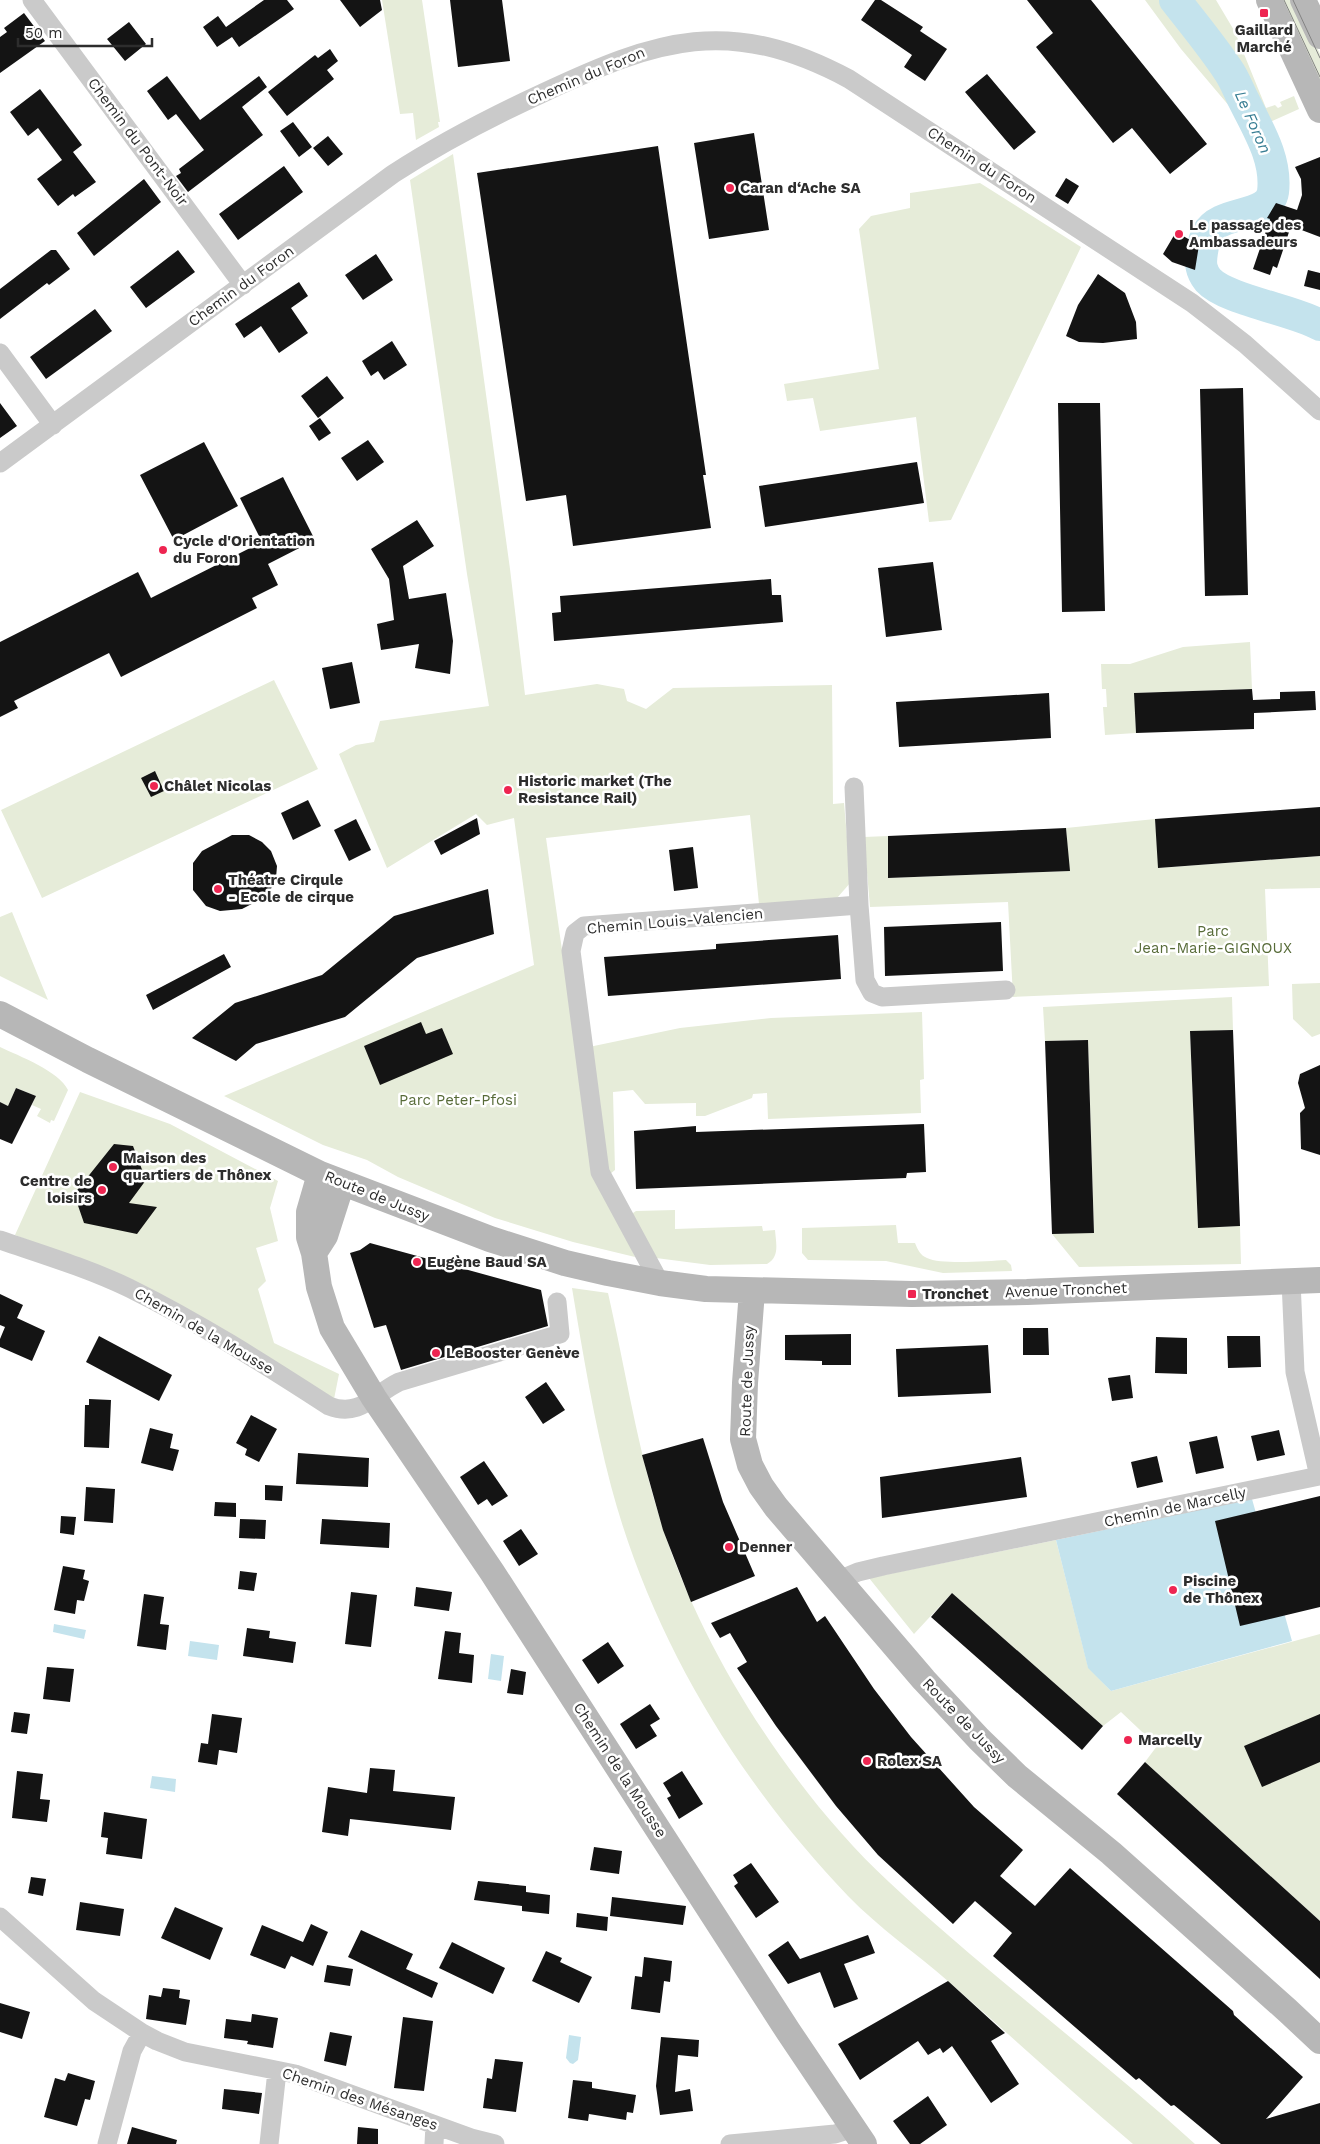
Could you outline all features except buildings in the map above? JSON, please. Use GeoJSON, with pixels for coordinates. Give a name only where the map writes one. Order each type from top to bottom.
{"type":"FeatureCollection","features":[{"type":"Feature","properties":{"kind":"street","name":"Chemin du Pont-Noir"},"geometry":{"type":"LineString","coordinates":[[32,0],[243,285]]}},
{"type":"Feature","properties":{"kind":"street"},"geometry":{"type":"LineString","coordinates":[[1270,0],[1320,110]]}},
{"type":"Feature","properties":{"kind":"street"},"geometry":{"type":"LineString","coordinates":[[1303,0],[1320,36]]}},
{"type":"Feature","properties":{"kind":"street","name":"Chemin du Foron"},"geometry":{"type":"LineString","coordinates":[[0,463],[393,174],[431,149],[526,101],[600,67],[664,45],[715,40],[748,42],[793,53],[831,70],[923,126],[1192,302],[1245,344],[1320,411]]}},
{"type":"Feature","properties":{"kind":"street"},"geometry":{"type":"LineString","coordinates":[[0,353],[53,425]]}},
{"type":"Feature","properties":{"kind":"street"},"geometry":{"type":"LineString","coordinates":[[854,788],[859,905],[865,980],[872,992],[882,997],[1006,990]]}},
{"type":"Feature","properties":{"kind":"street","name":"Chemin Louis-Valencien"},"geometry":{"type":"LineString","coordinates":[[660,1283],[600,1172],[571,951],[575,933],[584,926],[859,905]]}},
{"type":"Feature","properties":{"kind":"street","name":"Route de Jussy"},"geometry":{"type":"LineString","coordinates":[[0,1014],[88,1060],[331,1178],[490,1239],[565,1263],[660,1283],[706,1289],[752,1291],[743,1439],[750,1465],[760,1486],[951,1710],[1018,1776],[1111,1853],[1320,2041]]}},
{"type":"Feature","properties":{"kind":"street","name":"Chemin de la Mousse"},"geometry":{"type":"LineString","coordinates":[[331,1178],[309,1212],[309,1237],[314,1253],[318,1287],[332,1328],[374,1398],[492,1572],[602,1745],[854,2129]]}},
{"type":"Feature","properties":{"kind":"street","name":"Chemin de la Mousse"},"geometry":{"type":"LineString","coordinates":[[1,1244],[49,1255],[128,1288],[179,1314],[329,1406],[342,1411],[360,1408],[386,1388],[399,1382],[560,1334],[557,1302]]}},
{"type":"Feature","properties":{"kind":"street","name":"Avenue Tronchet"},"geometry":{"type":"LineString","coordinates":[[752,1291],[912,1294],[1027,1292],[1320,1280]]}},
{"type":"Feature","properties":{"kind":"street","name":"Chemin de Marcelly"},"geometry":{"type":"LineString","coordinates":[[839,1580],[858,1572],[883,1566],[1114,1520],[1319,1476],[1295,1372],[1291,1281]]}},
{"type":"Feature","properties":{"kind":"street","name":"Chemin des Mésanges"},"geometry":{"type":"LineString","coordinates":[[0,1917],[94,2000],[142,2033],[185,2052],[295,2074],[436,2125],[495,2144]]}},
{"type":"Feature","properties":{"kind":"street"},"geometry":{"type":"LineString","coordinates":[[107,2144],[132,2051],[142,2033]]}},
{"type":"Feature","properties":{"kind":"street"},"geometry":{"type":"LineString","coordinates":[[269,2144],[277,2071]]}},
{"type":"Feature","properties":{"kind":"street"},"geometry":{"type":"LineString","coordinates":[[434,2144],[436,2125]]}},
{"type":"Feature","properties":{"kind":"street"},"geometry":{"type":"LineString","coordinates":[[730,2144],[835,2134],[854,2129]]}},
{"type":"Feature","properties":{"kind":"green space"},"geometry":{"type":"Polygon","coordinates":[[[382,0],[422,0],[440,122],[438,122],[439,127],[416,140],[413,113],[400,114],[382,0]]]}},
{"type":"Feature","properties":{"kind":"green space"},"geometry":{"type":"Polygon","coordinates":[[[1145,0],[1216,0],[1235,32],[1266,108],[1275,105],[1278,108],[1282,106],[1280,102],[1294,96],[1299,109],[1268,123],[1274,138],[1260,146],[1241,120],[1181,49],[1145,0]]]}},
{"type":"Feature","properties":{"kind":"green space"},"geometry":{"type":"Polygon","coordinates":[[[1278,0],[1295,0],[1320,54],[1320,89],[1278,0]]]}},
{"type":"Feature","properties":{"kind":"green space","name":"Parc Peter-Pfosi"},"geometry":{"type":"Polygon","coordinates":[[[453,154],[510,569],[525,695],[597,684],[624,689],[627,701],[646,709],[673,688],[832,685],[833,804],[844,803],[851,882],[837,898],[759,904],[750,815],[546,838],[592,1160],[635,1257],[573,1242],[495,1218],[398,1177],[367,1160],[323,1145],[224,1096],[534,965],[514,818],[487,825],[476,814],[387,868],[339,754],[356,745],[374,742],[380,721],[489,706],[467,574],[410,180],[453,154]]]}},
{"type":"Feature","properties":{"kind":"green space"},"geometry":{"type":"Polygon","coordinates":[[[980,183],[1081,247],[951,520],[929,522],[916,417],[820,431],[813,398],[787,401],[784,384],[879,369],[859,229],[871,216],[910,208],[910,193],[980,183]]]}},
{"type":"Feature","properties":{"kind":"green space"},"geometry":{"type":"Polygon","coordinates":[[[1250,642],[1252,689],[1135,693],[1136,733],[1105,735],[1103,707],[1107,707],[1106,689],[1102,689],[1101,664],[1130,664],[1183,647],[1250,642]]]}},
{"type":"Feature","properties":{"kind":"green space"},"geometry":{"type":"Polygon","coordinates":[[[274,680],[318,769],[42,898],[1,810],[274,680]]]}},
{"type":"Feature","properties":{"kind":"green space","name":"Parc Jean-Marie-GIGNOUX"},"geometry":{"type":"Polygon","coordinates":[[[1155,819],[1159,868],[1320,856],[1320,888],[1265,889],[1269,986],[1013,997],[1008,902],[870,907],[864,837],[888,836],[888,878],[1069,871],[1066,828],[1155,819]]]}},
{"type":"Feature","properties":{"kind":"green space"},"geometry":{"type":"Polygon","coordinates":[[[12,912],[48,1000],[0,976],[0,917],[12,912]]]}},
{"type":"Feature","properties":{"kind":"green space"},"geometry":{"type":"Polygon","coordinates":[[[1320,983],[1320,1034],[1312,1037],[1293,1019],[1292,984],[1320,983]]]}},
{"type":"Feature","properties":{"kind":"green space"},"geometry":{"type":"Polygon","coordinates":[[[1232,997],[1233,1030],[1190,1032],[1198,1227],[1240,1226],[1241,1264],[1079,1267],[1052,1234],[1094,1232],[1088,1040],[1045,1041],[1043,1007],[1232,997]]]}},
{"type":"Feature","properties":{"kind":"green space"},"geometry":{"type":"Polygon","coordinates":[[[922,1012],[924,1079],[920,1080],[921,1113],[768,1119],[767,1093],[753,1094],[752,1098],[705,1116],[696,1116],[696,1103],[645,1104],[633,1090],[613,1092],[615,1170],[610,1174],[606,1164],[589,1047],[680,1028],[771,1018],[922,1012]]]}},
{"type":"Feature","properties":{"kind":"green space"},"geometry":{"type":"Polygon","coordinates":[[[0,1047],[48,1070],[63,1083],[68,1090],[54,1121],[51,1120],[50,1123],[37,1116],[41,1109],[32,1105],[36,1096],[16,1088],[8,1106],[0,1102],[0,1047]]]}},
{"type":"Feature","properties":{"kind":"green space"},"geometry":{"type":"Polygon","coordinates":[[[80,1092],[170,1124],[278,1181],[270,1208],[278,1241],[256,1248],[266,1281],[258,1289],[274,1343],[339,1374],[334,1399],[96,1267],[15,1235],[80,1092]]]}},
{"type":"Feature","properties":{"kind":"green space"},"geometry":{"type":"Polygon","coordinates":[[[675,1210],[675,1229],[762,1226],[763,1231],[775,1230],[776,1254],[767,1264],[710,1265],[656,1258],[630,1215],[636,1211],[675,1210]]]}},
{"type":"Feature","properties":{"kind":"green space"},"geometry":{"type":"Polygon","coordinates":[[[896,1225],[898,1243],[915,1243],[921,1254],[927,1258],[953,1262],[1006,1260],[1011,1265],[1012,1271],[943,1273],[886,1261],[808,1260],[802,1253],[802,1228],[896,1225]]]}},
{"type":"Feature","properties":{"kind":"green space"},"geometry":{"type":"Polygon","coordinates":[[[572,1288],[608,1293],[646,1470],[663,1528],[680,1575],[702,1624],[727,1671],[755,1719],[786,1764],[819,1807],[853,1846],[889,1882],[964,1949],[1195,2144],[1133,2144],[949,1982],[860,1908],[808,1852],[736,1757],[704,1706],[675,1653],[650,1599],[628,1543],[599,1437],[572,1288]]]}},
{"type":"Feature","properties":{"kind":"green space"},"geometry":{"type":"Polygon","coordinates":[[[1056,1540],[1088,1667],[1111,1691],[1320,1634],[1320,1921],[1145,1762],[1157,1746],[1121,1712],[1103,1726],[952,1593],[914,1634],[869,1578],[1056,1540]]]}},
{"type":"Feature","properties":{"kind":"water","name":"Piscine de Thônex"},"geometry":{"type":"Polygon","coordinates":[[[1252,1499],[1292,1641],[1111,1691],[1088,1668],[1056,1540],[1252,1499]]]}},
{"type":"Feature","properties":{"kind":"water"},"geometry":{"type":"Polygon","coordinates":[[[54,1624],[86,1630],[84,1639],[53,1632],[54,1624]]]}},
{"type":"Feature","properties":{"kind":"water"},"geometry":{"type":"Polygon","coordinates":[[[190,1641],[219,1645],[217,1660],[188,1656],[190,1641]]]}},
{"type":"Feature","properties":{"kind":"water"},"geometry":{"type":"Polygon","coordinates":[[[491,1654],[504,1656],[501,1681],[488,1679],[491,1654]]]}},
{"type":"Feature","properties":{"kind":"water"},"geometry":{"type":"Polygon","coordinates":[[[152,1776],[176,1779],[175,1792],[150,1788],[152,1776]]]}},
{"type":"Feature","properties":{"kind":"water"},"geometry":{"type":"Polygon","coordinates":[[[569,2035],[581,2037],[578,2060],[573,2064],[566,2058],[569,2035]]]}},
{"type":"Feature","properties":{"kind":"waterway","name":"Le Foron"},"geometry":{"type":"LineString","coordinates":[[1175,0],[1216,52],[1233,78],[1266,146],[1274,180],[1270,201],[1254,211],[1222,221],[1213,226],[1207,234],[1201,256],[1204,274],[1217,287],[1229,293],[1294,314],[1320,325]]}},
{"type":"Feature","properties":{"kind":"tram line"},"geometry":{"type":"LineString","coordinates":[[1284,0],[1320,77]]}},
{"type":"Feature","properties":{"kind":"tram line"},"geometry":{"type":"LineString","coordinates":[[1293,0],[1320,58]]}},
{"type":"Feature","properties":{"kind":"place","name":"Gaillard Marché"},"geometry":{"type":"Point","coordinates":[1264,13]}},
{"type":"Feature","properties":{"kind":"place","name":"Caran d‘Ache SA"},"geometry":{"type":"Point","coordinates":[730,188]}},
{"type":"Feature","properties":{"kind":"place","name":"Le passage des Ambassadeurs"},"geometry":{"type":"Point","coordinates":[1179,234]}},
{"type":"Feature","properties":{"kind":"place","name":"Cycle d'Orientation du Foron"},"geometry":{"type":"Point","coordinates":[163,550]}},
{"type":"Feature","properties":{"kind":"place","name":"Châlet Nicolas"},"geometry":{"type":"Point","coordinates":[154,786]}},
{"type":"Feature","properties":{"kind":"place","name":"Historic market (The Resistance Rail)"},"geometry":{"type":"Point","coordinates":[508,790]}},
{"type":"Feature","properties":{"kind":"place","name":"Théatre Cirqule - Ecole de cirque"},"geometry":{"type":"Point","coordinates":[218,889]}},
{"type":"Feature","properties":{"kind":"place","name":"Maison des quartiers de Thônex"},"geometry":{"type":"Point","coordinates":[113,1167]}},
{"type":"Feature","properties":{"kind":"place","name":"Centre de loisirs"},"geometry":{"type":"Point","coordinates":[102,1190]}},
{"type":"Feature","properties":{"kind":"place","name":"Eugène Baud SA"},"geometry":{"type":"Point","coordinates":[417,1262]}},
{"type":"Feature","properties":{"kind":"place","name":"Tronchet"},"geometry":{"type":"Point","coordinates":[912,1294]}},
{"type":"Feature","properties":{"kind":"place","name":"LeBooster Genève"},"geometry":{"type":"Point","coordinates":[436,1353]}},
{"type":"Feature","properties":{"kind":"place","name":"Denner"},"geometry":{"type":"Point","coordinates":[729,1547]}},
{"type":"Feature","properties":{"kind":"place","name":"Piscine de Thônex"},"geometry":{"type":"Point","coordinates":[1173,1590]}},
{"type":"Feature","properties":{"kind":"place","name":"Marcelly"},"geometry":{"type":"Point","coordinates":[1128,1740]}},
{"type":"Feature","properties":{"kind":"place","name":"Rolex SA"},"geometry":{"type":"Point","coordinates":[867,1761]}}]}
